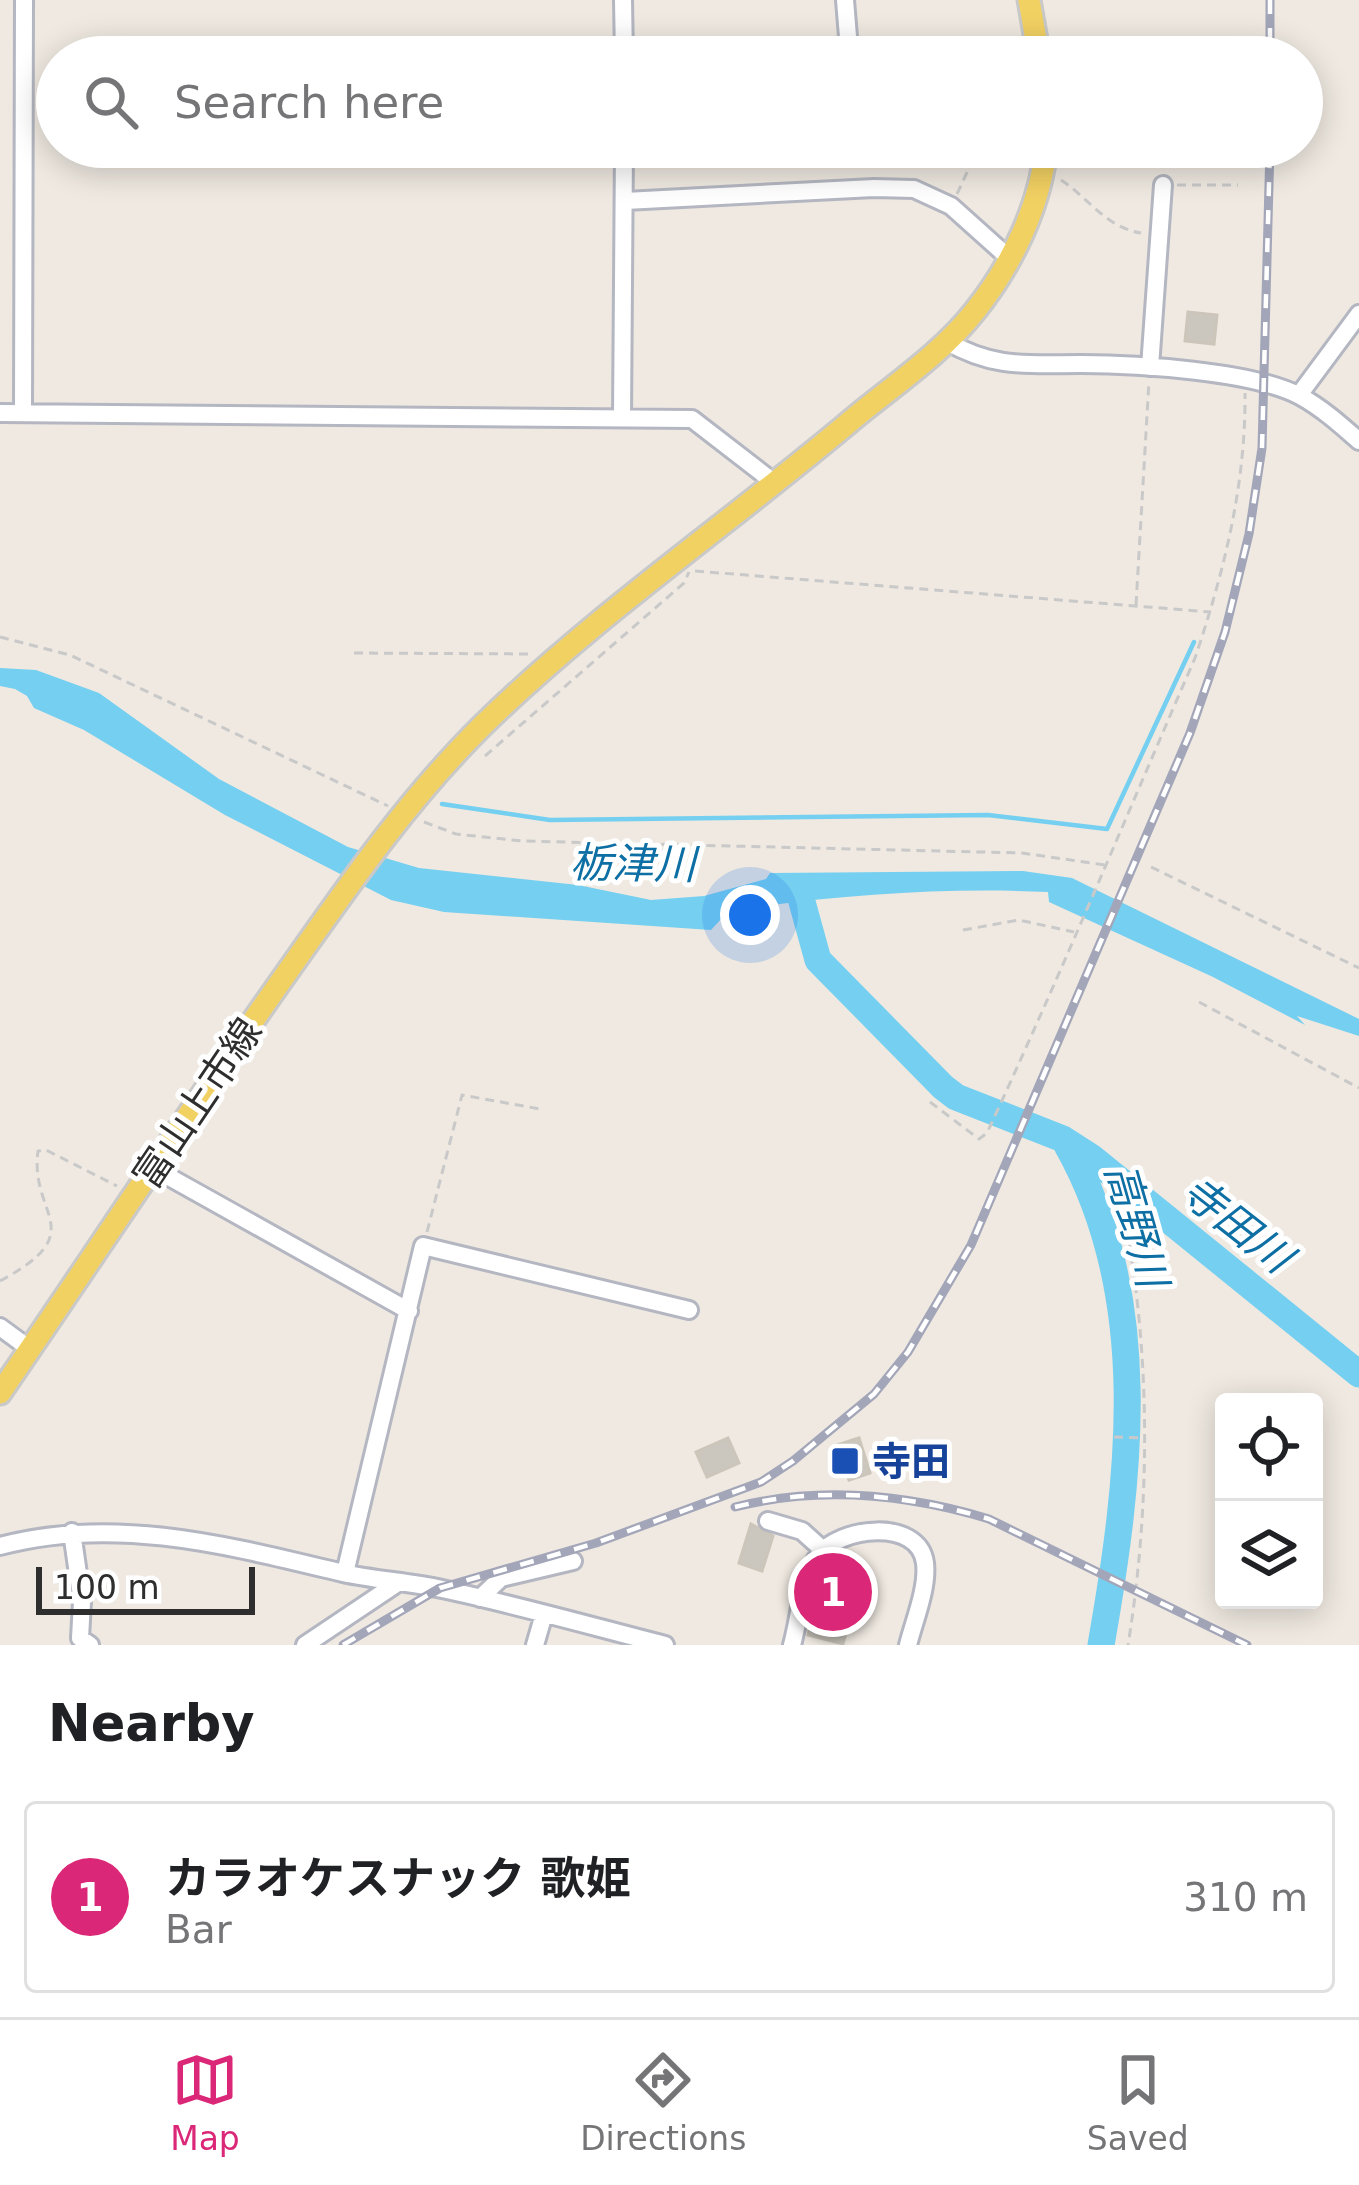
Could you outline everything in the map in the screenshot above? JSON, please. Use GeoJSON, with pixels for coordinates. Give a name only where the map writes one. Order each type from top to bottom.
{"type":"FeatureCollection","features":[{"type":"Feature","properties":{"kind":"main road"},"geometry":{"type":"LineString","coordinates":[[1030,0],[1036,36]]}},
{"type":"Feature","properties":{"kind":"main road","name":"富山上市線"},"geometry":{"type":"LineString","coordinates":[[0,1393],[401,815],[483,725],[562,655],[946,341],[974,312],[1009,258],[1026,224],[1043,168]]}},
{"type":"Feature","properties":{"kind":"street"},"geometry":{"type":"LineString","coordinates":[[23,413],[25,0]]}},
{"type":"Feature","properties":{"kind":"street"},"geometry":{"type":"LineString","coordinates":[[623,0],[624,36]]}},
{"type":"Feature","properties":{"kind":"street"},"geometry":{"type":"LineString","coordinates":[[844,0],[848,36]]}},
{"type":"Feature","properties":{"kind":"street"},"geometry":{"type":"LineString","coordinates":[[622,418],[624,168]]}},
{"type":"Feature","properties":{"kind":"street"},"geometry":{"type":"LineString","coordinates":[[1150,367],[1163,185]]}},
{"type":"Feature","properties":{"kind":"street"},"geometry":{"type":"LineString","coordinates":[[625,201],[914,189],[951,206],[1009,258]]}},
{"type":"Feature","properties":{"kind":"street"},"geometry":{"type":"LineString","coordinates":[[1299,395],[1359,314]]}},
{"type":"Feature","properties":{"kind":"street"},"geometry":{"type":"LineString","coordinates":[[946,341],[975,358],[1012,365],[1150,367],[1245,381],[1299,395],[1359,441]]}},
{"type":"Feature","properties":{"kind":"street"},"geometry":{"type":"LineString","coordinates":[[0,413],[692,419],[776,484]]}},
{"type":"Feature","properties":{"kind":"street"},"geometry":{"type":"LineString","coordinates":[[153,1168],[409,1311]]}},
{"type":"Feature","properties":{"kind":"street"},"geometry":{"type":"LineString","coordinates":[[345,1573],[423,1246],[689,1310]]}},
{"type":"Feature","properties":{"kind":"street"},"geometry":{"type":"LineString","coordinates":[[0,1327],[30,1349]]}},
{"type":"Feature","properties":{"kind":"street"},"geometry":{"type":"LineString","coordinates":[[768,1521],[802,1531],[823,1550]]}},
{"type":"Feature","properties":{"kind":"street"},"geometry":{"type":"LineString","coordinates":[[0,1546],[72,1532],[121,1531],[244,1549],[480,1598],[664,1645]]}},
{"type":"Feature","properties":{"kind":"street"},"geometry":{"type":"LineString","coordinates":[[72,1532],[82,1602],[80,1638],[91,1645]]}},
{"type":"Feature","properties":{"kind":"street"},"geometry":{"type":"LineString","coordinates":[[792,1645],[811,1569],[823,1550],[839,1538],[868,1532],[900,1535],[921,1552],[924,1575],[908,1645]]}},
{"type":"Feature","properties":{"kind":"street"},"geometry":{"type":"LineString","coordinates":[[480,1598],[501,1579],[573,1561]]}},
{"type":"Feature","properties":{"kind":"street"},"geometry":{"type":"LineString","coordinates":[[304,1645],[399,1582]]}},
{"type":"Feature","properties":{"kind":"street"},"geometry":{"type":"LineString","coordinates":[[535,1645],[544,1614]]}},
{"type":"Feature","properties":{"kind":"path"},"geometry":{"type":"LineString","coordinates":[[951,206],[969,168]]}},
{"type":"Feature","properties":{"kind":"path"},"geometry":{"type":"LineString","coordinates":[[1041,180],[1061,180],[1117,226],[1158,235]]}},
{"type":"Feature","properties":{"kind":"path"},"geometry":{"type":"LineString","coordinates":[[1163,185],[1238,185]]}},
{"type":"Feature","properties":{"kind":"path"},"geometry":{"type":"LineString","coordinates":[[1136,607],[1150,367]]}},
{"type":"Feature","properties":{"kind":"path"},"geometry":{"type":"LineString","coordinates":[[930,1102],[979,1139],[987,1133],[1051,999],[1211,612],[1239,498],[1245,381]]}},
{"type":"Feature","properties":{"kind":"path"},"geometry":{"type":"LineString","coordinates":[[485,756],[684,584],[689,571],[1211,612]]}},
{"type":"Feature","properties":{"kind":"path"},"geometry":{"type":"LineString","coordinates":[[0,637],[70,655],[401,815],[456,834],[522,841],[1022,853],[1104,868]]}},
{"type":"Feature","properties":{"kind":"path"},"geometry":{"type":"LineString","coordinates":[[355,652],[562,655]]}},
{"type":"Feature","properties":{"kind":"path"},"geometry":{"type":"LineString","coordinates":[[1151,867],[1359,968]]}},
{"type":"Feature","properties":{"kind":"path"},"geometry":{"type":"LineString","coordinates":[[963,931],[1019,920],[1076,931]]}},
{"type":"Feature","properties":{"kind":"path"},"geometry":{"type":"LineString","coordinates":[[1199,1002],[1359,1088]]}},
{"type":"Feature","properties":{"kind":"path"},"geometry":{"type":"LineString","coordinates":[[423,1246],[462,1095],[540,1109]]}},
{"type":"Feature","properties":{"kind":"path"},"geometry":{"type":"LineString","coordinates":[[0,1281],[35,1260],[50,1234],[50,1209],[37,1170],[36,1155],[41,1148],[135,1195]]}},
{"type":"Feature","properties":{"kind":"path"},"geometry":{"type":"LineString","coordinates":[[1126,1225],[1140,1300],[1146,1497],[1127,1645]]}},
{"type":"Feature","properties":{"kind":"path"},"geometry":{"type":"LineString","coordinates":[[1114,1437],[1142,1438]]}},
{"type":"Feature","properties":{"kind":"path"},"geometry":{"type":"LineString","coordinates":[[804,1594],[867,1609]]}},
{"type":"Feature","properties":{"kind":"water"},"geometry":{"type":"Polygon","coordinates":[[[0,668],[36,670],[99,693],[219,779],[348,847],[419,868],[578,885],[651,900],[704,896],[766,879],[770,873],[1023,871],[1072,878],[1359,1019],[1359,1036],[1297,1016],[1305,1025],[1049,902],[1048,892],[924,892],[802,901],[720,912],[722,918],[711,930],[444,912],[391,900],[225,815],[84,730],[34,708],[27,696],[0,686],[0,668]]]}},
{"type":"Feature","properties":{"kind":"building"},"geometry":{"type":"Polygon","coordinates":[[[1188,312],[1217,315],[1214,344],[1185,341],[1188,312]]]}},
{"type":"Feature","properties":{"kind":"building"},"geometry":{"type":"Polygon","coordinates":[[[728,1438],[739,1463],[707,1477],[696,1452],[728,1438]]]}},
{"type":"Feature","properties":{"kind":"building"},"geometry":{"type":"Polygon","coordinates":[[[859,1438],[870,1473],[849,1480],[837,1445],[859,1438]]]}},
{"type":"Feature","properties":{"kind":"building"},"geometry":{"type":"Polygon","coordinates":[[[751,1524],[773,1536],[762,1571],[739,1563],[751,1524]]]}},
{"type":"Feature","properties":{"kind":"building"},"geometry":{"type":"Polygon","coordinates":[[[843,1559],[854,1562],[842,1608],[852,1610],[843,1644],[808,1635],[824,1581],[837,1584],[843,1559]]]}},
{"type":"Feature","properties":{"kind":"waterway","name":"栃津川"},"geometry":{"type":"LineString","coordinates":[[442,804],[550,820],[988,815],[1107,829],[1194,642]]}},
{"type":"Feature","properties":{"kind":"waterway","name":"高野川"},"geometry":{"type":"LineString","coordinates":[[799,891],[818,960],[943,1087],[956,1097],[1063,1139],[1091,1157],[1359,1374]]}},
{"type":"Feature","properties":{"kind":"waterway","name":"高野川"},"geometry":{"type":"LineString","coordinates":[[1067,1145],[1094,1203],[1113,1264],[1123,1326],[1126,1454],[1101,1645]]}},
{"type":"Feature","properties":{"kind":"railway"},"geometry":{"type":"LineString","coordinates":[[1270,0],[1270,36]]}},
{"type":"Feature","properties":{"kind":"railway"},"geometry":{"type":"LineString","coordinates":[[343,1645],[440,1588],[596,1543],[761,1482],[874,1394],[908,1352],[971,1245],[1190,733],[1225,632],[1249,534],[1262,448],[1269,168]]}},
{"type":"Feature","properties":{"kind":"railway"},"geometry":{"type":"LineString","coordinates":[[735,1507],[830,1495],[958,1510],[989,1519],[1247,1645]]}},
{"type":"Feature","properties":{"kind":"place","name":"寺田"},"geometry":{"type":"Point","coordinates":[845,1461]}},
{"type":"Feature","properties":{"kind":"place","name":"カラオケスナック 歌姫"},"geometry":{"type":"Point","coordinates":[833,1592]}},
{"type":"Feature","properties":{"kind":"water label","name":"寺田川"},"geometry":{"type":"Point","coordinates":[1237,1224]}}]}
